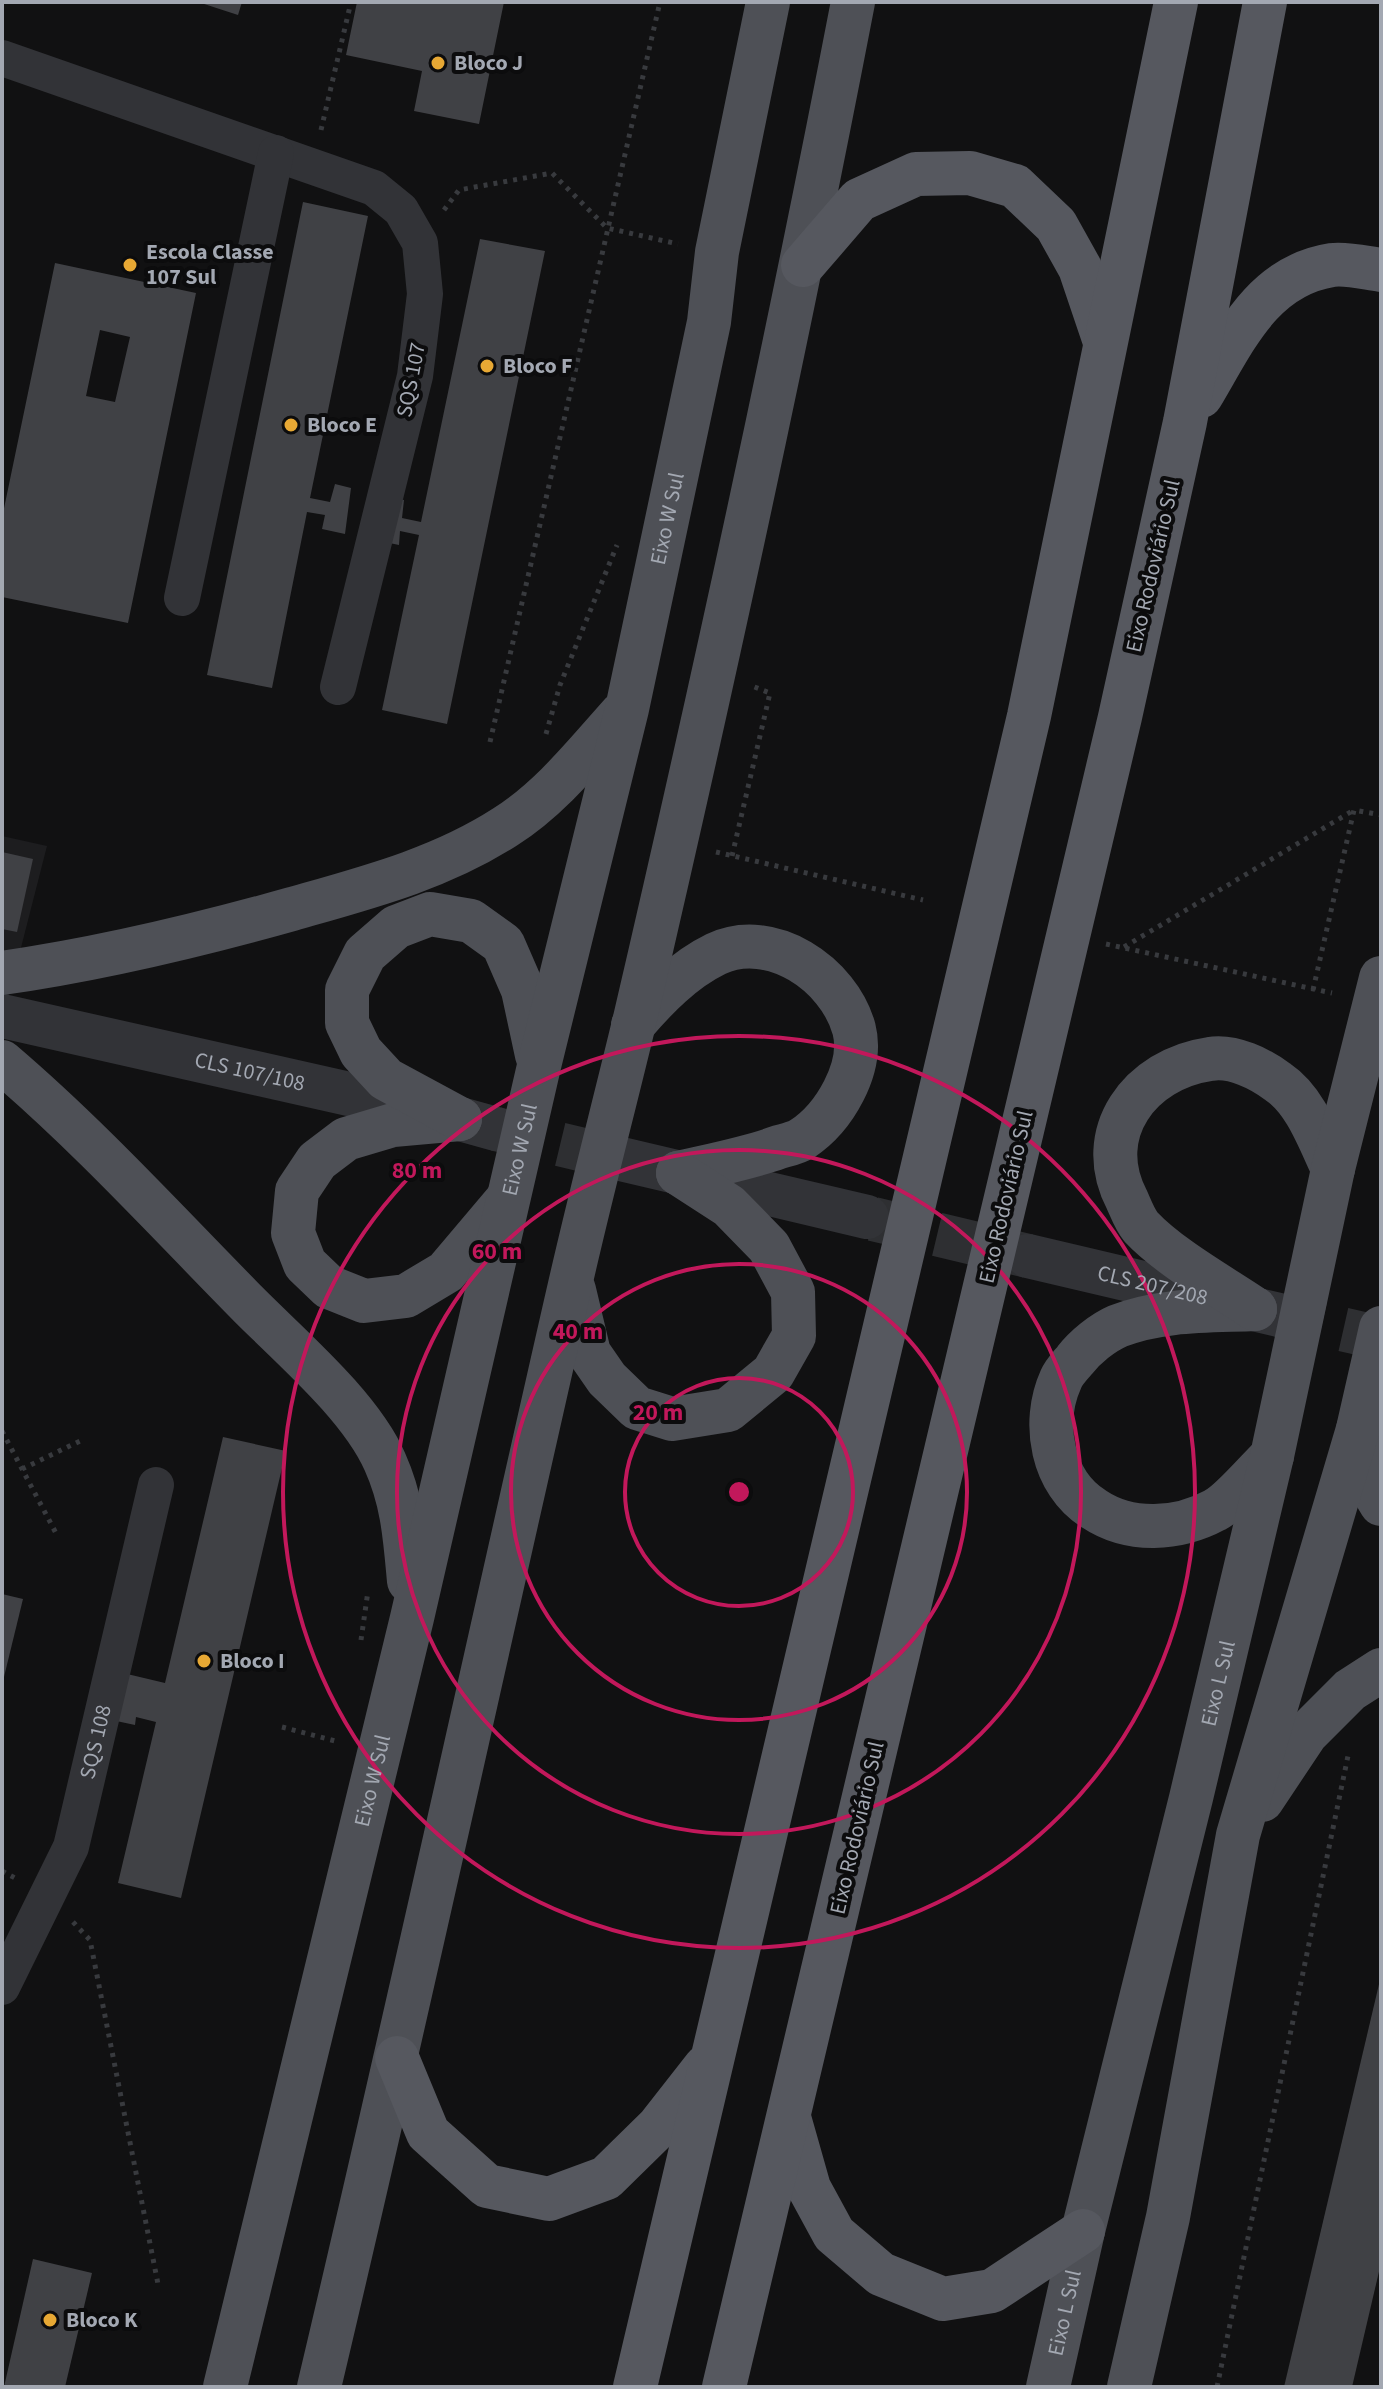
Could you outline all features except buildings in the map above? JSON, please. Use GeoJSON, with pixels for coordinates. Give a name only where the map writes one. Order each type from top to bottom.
{"type":"FeatureCollection","features":[{"type":"Feature","properties":{"kind":"highway"},"geometry":{"type":"LineString","coordinates":[[635,2387],[1029,716],[1176,2]]}},
{"type":"Feature","properties":{"kind":"highway","name":"Eixo Rodoviário Sul"},"geometry":{"type":"LineString","coordinates":[[724,2387],[1116,732],[1185,422],[1265,2]]}},
{"type":"Feature","properties":{"kind":"highway"},"geometry":{"type":"LineString","coordinates":[[803,265],[859,200],[916,174],[970,173],[1015,186],[1056,225],[1080,268],[1105,343]]}},
{"type":"Feature","properties":{"kind":"highway"},"geometry":{"type":"LineString","coordinates":[[1185,422],[1250,315],[1287,279],[1333,265],[1381,270]]}},
{"type":"Feature","properties":{"kind":"highway"},"geometry":{"type":"LineString","coordinates":[[397,2058],[428,2133],[487,2186],[549,2199],[606,2178],[658,2127],[714,2056]]}},
{"type":"Feature","properties":{"kind":"highway"},"geometry":{"type":"LineString","coordinates":[[789,2117],[809,2188],[834,2234],[881,2274],[943,2299],[992,2291],[1083,2231]]}},
{"type":"Feature","properties":{"kind":"main road","name":"Eixo W Sul"},"geometry":{"type":"LineString","coordinates":[[225,2387],[380,1753],[539,1066],[627,709],[709,322],[717,252],[768,2]]}},
{"type":"Feature","properties":{"kind":"main road"},"geometry":{"type":"LineString","coordinates":[[319,2387],[397,2058],[571,1280],[715,666],[803,265],[853,2]]}},
{"type":"Feature","properties":{"kind":"main road"},"geometry":{"type":"LineString","coordinates":[[2,973],[70,963],[210,932],[366,888],[444,861],[507,826],[564,778],[627,709]]}},
{"type":"Feature","properties":{"kind":"main road"},"geometry":{"type":"LineString","coordinates":[[478,1124],[386,1079],[361,1052],[347,1023],[347,990],[365,954],[396,927],[430,914],[471,921],[503,944],[523,990],[539,1066]]}},
{"type":"Feature","properties":{"kind":"main road"},"geometry":{"type":"LineString","coordinates":[[633,1025],[661,992],[717,953],[759,945],[804,962],[837,994],[854,1030],[853,1068],[835,1109],[801,1140],[753,1157],[678,1173]]}},
{"type":"Feature","properties":{"kind":"main road","name":"Eixo L Sul"},"geometry":{"type":"LineString","coordinates":[[1048,2387],[1083,2231],[1195,1782],[1272,1456],[1333,1169],[1381,978]]}},
{"type":"Feature","properties":{"kind":"main road"},"geometry":{"type":"LineString","coordinates":[[1267,1312],[1172,1252],[1140,1226],[1119,1185],[1114,1150],[1121,1122],[1139,1093],[1167,1073],[1212,1058],[1248,1064],[1281,1083],[1305,1112],[1333,1169]]}},
{"type":"Feature","properties":{"kind":"main road"},"geometry":{"type":"LineString","coordinates":[[2,1062],[121,1174],[352,1410],[385,1460],[403,1511],[412,1618]]}},
{"type":"Feature","properties":{"kind":"main road"},"geometry":{"type":"LineString","coordinates":[[478,1124],[393,1125],[346,1139],[317,1161],[297,1191],[293,1233],[305,1264],[329,1287],[364,1301],[406,1296],[446,1272],[510,1196]]}},
{"type":"Feature","properties":{"kind":"main road"},"geometry":{"type":"LineString","coordinates":[[571,1280],[589,1353],[607,1379],[637,1408],[672,1419],[728,1410],[773,1373],[794,1336],[793,1292],[769,1247],[729,1206],[678,1173]]}},
{"type":"Feature","properties":{"kind":"main road"},"geometry":{"type":"LineString","coordinates":[[1267,1312],[1170,1312],[1115,1327],[1083,1350],[1061,1378],[1051,1414],[1052,1449],[1069,1485],[1093,1509],[1130,1525],[1171,1526],[1217,1510],[1272,1456]]}},
{"type":"Feature","properties":{"kind":"main road"},"geometry":{"type":"LineString","coordinates":[[1129,2387],[1168,2217],[1238,1835],[1358,1429],[1381,1328]]}},
{"type":"Feature","properties":{"kind":"main road"},"geometry":{"type":"LineString","coordinates":[[1358,1429],[1375,1494],[1381,1504]]}},
{"type":"Feature","properties":{"kind":"main road"},"geometry":{"type":"LineString","coordinates":[[1238,1835],[1306,1734],[1350,1690],[1381,1670]]}},
{"type":"Feature","properties":{"kind":"street","name":"SQS 107"},"geometry":{"type":"LineString","coordinates":[[2,58],[374,188],[401,210],[420,243],[425,294],[415,376],[338,687]]}},
{"type":"Feature","properties":{"kind":"street"},"geometry":{"type":"LineString","coordinates":[[182,598],[276,153]]}},
{"type":"Feature","properties":{"kind":"street","name":"CLS 107/108"},"geometry":{"type":"LineString","coordinates":[[2,1016],[478,1124]]}},
{"type":"Feature","properties":{"kind":"street"},"geometry":{"type":"LineString","coordinates":[[621,1159],[867,1217]]}},
{"type":"Feature","properties":{"kind":"street","name":"CLS 207/208"},"geometry":{"type":"LineString","coordinates":[[1028,1256],[1267,1312]]}},
{"type":"Feature","properties":{"kind":"street","name":"SQS 108"},"geometry":{"type":"LineString","coordinates":[[2,1987],[71,1847],[156,1485]]}},
{"type":"Feature","properties":{"kind":"path"},"geometry":{"type":"LineString","coordinates":[[312,166],[351,2]]}},
{"type":"Feature","properties":{"kind":"path"},"geometry":{"type":"LineString","coordinates":[[490,742],[660,2]]}},
{"type":"Feature","properties":{"kind":"path"},"geometry":{"type":"LineString","coordinates":[[420,243],[459,190],[552,173],[607,228],[717,252]]}},
{"type":"Feature","properties":{"kind":"path"},"geometry":{"type":"LineString","coordinates":[[715,666],[770,693],[732,856]]}},
{"type":"Feature","properties":{"kind":"path"},"geometry":{"type":"LineString","coordinates":[[545,739],[560,685]]}},
{"type":"Feature","properties":{"kind":"path"},"geometry":{"type":"LineString","coordinates":[[1313,990],[1354,810]]}},
{"type":"Feature","properties":{"kind":"path"},"geometry":{"type":"LineString","coordinates":[[1124,947],[1354,810],[1381,815]]}},
{"type":"Feature","properties":{"kind":"path"},"geometry":{"type":"LineString","coordinates":[[715,852],[923,900]]}},
{"type":"Feature","properties":{"kind":"path"},"geometry":{"type":"LineString","coordinates":[[1101,942],[1332,993]]}},
{"type":"Feature","properties":{"kind":"path"},"geometry":{"type":"LineString","coordinates":[[2,1431],[58,1537]]}},
{"type":"Feature","properties":{"kind":"path"},"geometry":{"type":"LineString","coordinates":[[22,1469],[80,1441]]}},
{"type":"Feature","properties":{"kind":"path"},"geometry":{"type":"LineString","coordinates":[[359,1651],[368,1589]]}},
{"type":"Feature","properties":{"kind":"path"},"geometry":{"type":"LineString","coordinates":[[282,1727],[380,1753]]}},
{"type":"Feature","properties":{"kind":"path"},"geometry":{"type":"LineString","coordinates":[[1217,2387],[1350,1748]]}},
{"type":"Feature","properties":{"kind":"path"},"geometry":{"type":"LineString","coordinates":[[48,1895],[90,1940],[158,2284]]}},
{"type":"Feature","properties":{"kind":"shaded area"},"geometry":{"type":"Polygon","coordinates":[[[2,836],[47,846],[2,1022],[2,836]]]}},
{"type":"Feature","properties":{"kind":"tunnel"},"geometry":{"type":"LineString","coordinates":[[496,1129],[621,1159]]}},
{"type":"Feature","properties":{"kind":"tunnel"},"geometry":{"type":"LineString","coordinates":[[873,1219],[1028,1256]]}},
{"type":"Feature","properties":{"kind":"tunnel"},"geometry":{"type":"LineString","coordinates":[[1279,1315],[1381,1338]]}},
{"type":"Feature","properties":{"kind":"place","name":"Bloco J"},"geometry":{"type":"Point","coordinates":[438,63]}},
{"type":"Feature","properties":{"kind":"place","name":"Escola Classe 107 Sul"},"geometry":{"type":"Point","coordinates":[130,265]}},
{"type":"Feature","properties":{"kind":"place","name":"Bloco F"},"geometry":{"type":"Point","coordinates":[487,366]}},
{"type":"Feature","properties":{"kind":"place","name":"Bloco E"},"geometry":{"type":"Point","coordinates":[291,425]}},
{"type":"Feature","properties":{"kind":"place","name":"Bloco I"},"geometry":{"type":"Point","coordinates":[204,1661]}},
{"type":"Feature","properties":{"kind":"place","name":"Bloco K"},"geometry":{"type":"Point","coordinates":[50,2320]}}]}
